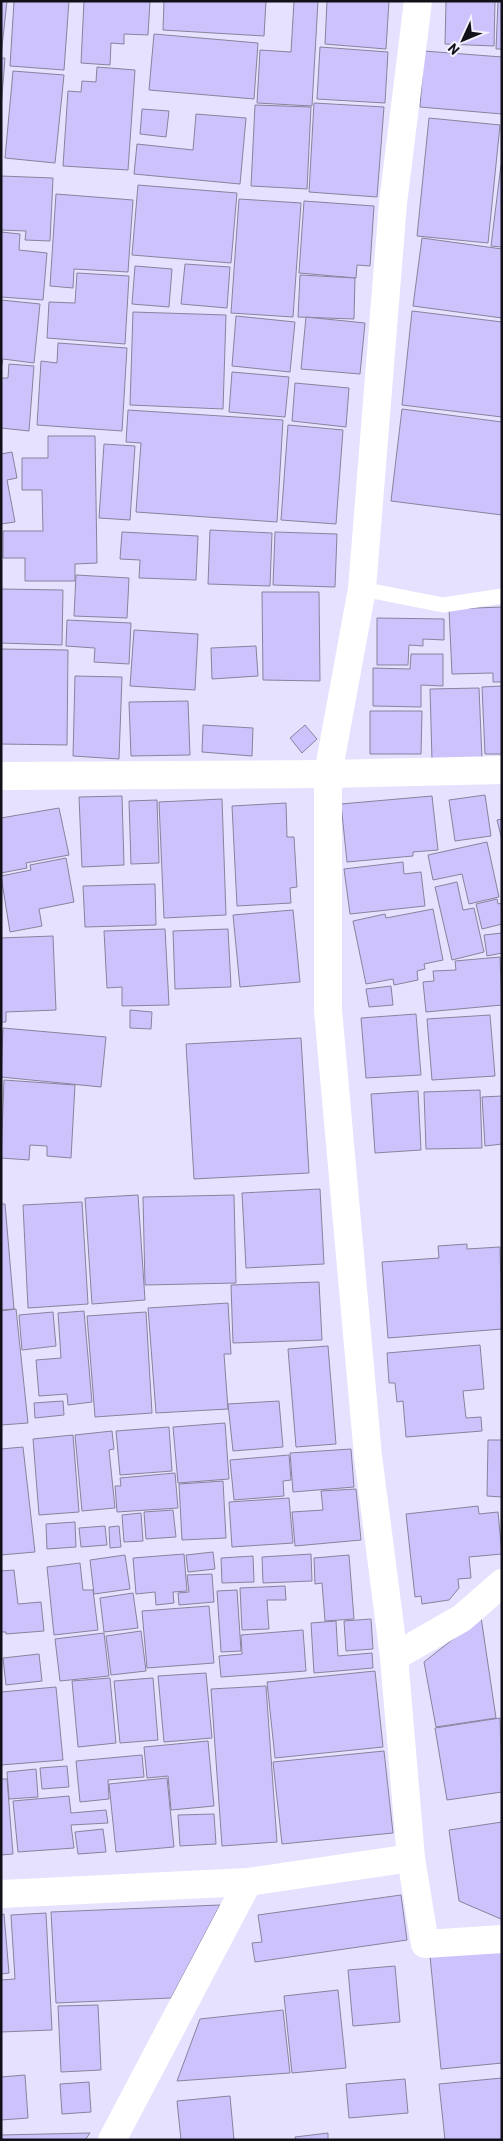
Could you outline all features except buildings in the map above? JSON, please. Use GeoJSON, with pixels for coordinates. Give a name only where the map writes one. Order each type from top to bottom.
{"type":"FeatureCollection","features":[{"type":"Feature","properties":{"kind":"street"},"geometry":{"type":"LineString","coordinates":[[418,1],[393,203],[362,589],[328,774],[328,1010],[368,1456],[394,1657],[411,1858],[425,1944],[502,1939]]}},
{"type":"Feature","properties":{"kind":"street"},"geometry":{"type":"LineString","coordinates":[[1,776],[328,774],[502,770]]}},
{"type":"Feature","properties":{"kind":"street"},"geometry":{"type":"LineString","coordinates":[[394,1657],[462,1618],[502,1583]]}},
{"type":"Feature","properties":{"kind":"street"},"geometry":{"type":"LineString","coordinates":[[1,1894],[248,1882],[411,1858]]}},
{"type":"Feature","properties":{"kind":"street"},"geometry":{"type":"LineString","coordinates":[[112,2140],[248,1882]]}},
{"type":"Feature","properties":{"kind":"lane"},"geometry":{"type":"LineString","coordinates":[[362,589],[442,605],[502,596]]}}]}
